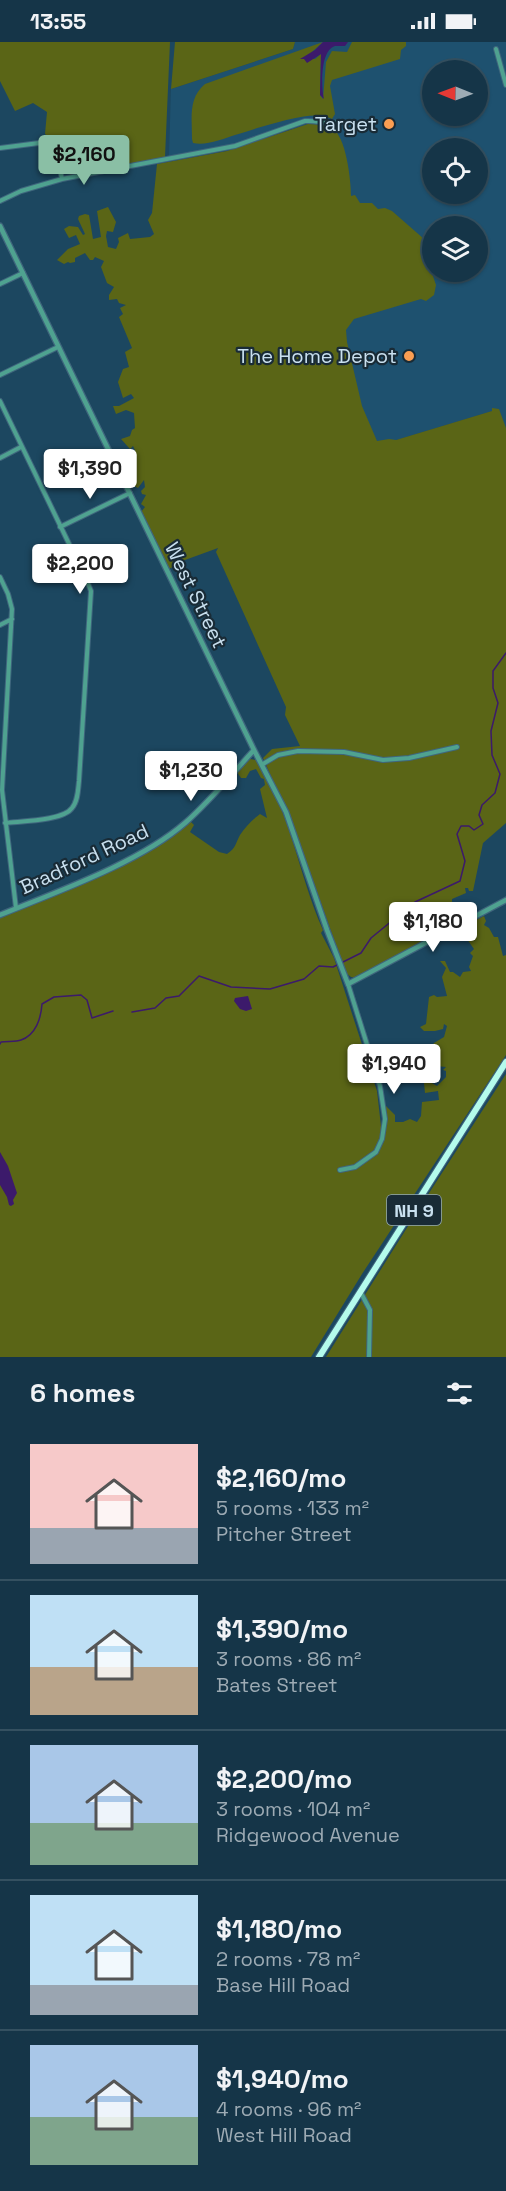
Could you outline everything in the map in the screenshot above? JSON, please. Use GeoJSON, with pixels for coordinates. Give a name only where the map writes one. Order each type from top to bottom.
{"type":"FeatureCollection","features":[{"type":"Feature","properties":{"kind":"highway","name":"NH 9"},"geometry":{"type":"LineString","coordinates":[[319,1357],[506,1062]]}},
{"type":"Feature","properties":{"kind":"street"},"geometry":{"type":"LineString","coordinates":[[496,49],[506,85]]}},
{"type":"Feature","properties":{"kind":"street"},"geometry":{"type":"LineString","coordinates":[[0,201],[21,191],[62,179],[235,146],[305,121],[332,124],[343,122]]}},
{"type":"Feature","properties":{"kind":"street"},"geometry":{"type":"LineString","coordinates":[[0,147],[48,144],[57,155],[62,179]]}},
{"type":"Feature","properties":{"kind":"street","name":"West Street"},"geometry":{"type":"LineString","coordinates":[[0,226],[286,812],[348,984]]}},
{"type":"Feature","properties":{"kind":"street"},"geometry":{"type":"LineString","coordinates":[[0,284],[23,273]]}},
{"type":"Feature","properties":{"kind":"street"},"geometry":{"type":"LineString","coordinates":[[0,375],[58,347]]}},
{"type":"Feature","properties":{"kind":"street"},"geometry":{"type":"LineString","coordinates":[[0,401],[91,591],[78,790],[73,807],[65,814],[5,823]]}},
{"type":"Feature","properties":{"kind":"street"},"geometry":{"type":"LineString","coordinates":[[0,458],[21,447]]}},
{"type":"Feature","properties":{"kind":"street"},"geometry":{"type":"LineString","coordinates":[[60,527],[130,493]]}},
{"type":"Feature","properties":{"kind":"street"},"geometry":{"type":"LineString","coordinates":[[0,577],[10,602],[12,619],[2,777],[5,823],[16,908]]}},
{"type":"Feature","properties":{"kind":"street"},"geometry":{"type":"LineString","coordinates":[[0,625],[12,619]]}},
{"type":"Feature","properties":{"kind":"street"},"geometry":{"type":"LineString","coordinates":[[263,764],[278,755],[298,751],[344,752],[383,760],[409,758],[457,747]]}},
{"type":"Feature","properties":{"kind":"street","name":"Bradford Road"},"geometry":{"type":"LineString","coordinates":[[0,915],[92,876],[155,844],[190,818],[254,750]]}},
{"type":"Feature","properties":{"kind":"street"},"geometry":{"type":"LineString","coordinates":[[340,1170],[355,1167],[376,1152],[382,1140],[385,1119],[380,1086],[348,984],[506,900]]}},
{"type":"Feature","properties":{"kind":"street"},"geometry":{"type":"LineString","coordinates":[[361,1293],[370,1310],[369,1357]]}},
{"type":"Feature","properties":{"kind":"shaded area"},"geometry":{"type":"Polygon","coordinates":[[[295,42],[506,42],[506,437],[496,410],[370,448],[329,322],[345,316],[291,127],[235,146],[169,156],[171,89],[293,49],[295,42]]]}},
{"type":"Feature","properties":{"kind":"shaded area"},"geometry":{"type":"Polygon","coordinates":[[[323,42],[348,42],[345,46],[335,46],[327,54],[322,78],[324,99],[320,95],[321,54],[307,63],[304,59],[300,59],[323,42]]]}},
{"type":"Feature","properties":{"kind":"shaded area"},"geometry":{"type":"Polygon","coordinates":[[[248,996],[252,1009],[246,1011],[240,1009],[234,1001],[235,998],[248,996]]]}},
{"type":"Feature","properties":{"kind":"shaded area"},"geometry":{"type":"Polygon","coordinates":[[[0,1152],[8,1166],[17,1193],[13,1200],[14,1204],[11,1206],[0,1185],[0,1152]]]}},
{"type":"Feature","properties":{"kind":"green space"},"geometry":{"type":"Polygon","coordinates":[[[0,42],[170,42],[165,157],[71,176],[55,142],[45,134],[47,112],[33,103],[15,111],[0,81],[0,42]]]}},
{"type":"Feature","properties":{"kind":"green space"},"geometry":{"type":"Polygon","coordinates":[[[175,42],[295,42],[293,49],[171,89],[175,42]]]}},
{"type":"Feature","properties":{"kind":"green space"},"geometry":{"type":"Polygon","coordinates":[[[323,42],[304,59],[315,59],[321,54],[320,95],[323,99],[326,62],[332,51],[347,52],[352,42],[406,42],[406,46],[401,50],[400,59],[332,80],[330,86],[335,114],[332,119],[324,116],[304,116],[266,125],[214,142],[193,143],[193,102],[205,84],[323,42]]]}},
{"type":"Feature","properties":{"kind":"green space"},"geometry":{"type":"Polygon","coordinates":[[[308,124],[332,128],[341,140],[347,159],[351,196],[355,195],[360,203],[372,203],[378,209],[385,208],[392,211],[422,237],[422,282],[435,282],[434,295],[426,301],[421,299],[354,319],[346,330],[362,406],[377,441],[396,440],[492,411],[492,408],[499,409],[506,428],[506,823],[483,843],[473,891],[465,888],[466,893],[452,899],[452,903],[458,906],[455,917],[448,920],[448,924],[455,920],[460,922],[356,978],[346,973],[296,833],[263,758],[272,749],[300,746],[285,715],[286,707],[216,552],[218,548],[185,560],[169,569],[141,512],[145,507],[141,504],[146,495],[141,491],[145,487],[144,480],[138,488],[126,482],[124,477],[136,455],[133,446],[130,449],[121,439],[130,436],[135,428],[134,413],[126,410],[116,414],[113,406],[119,406],[134,398],[131,394],[123,398],[118,382],[123,369],[129,367],[125,352],[132,348],[119,317],[123,314],[120,308],[126,305],[119,303],[117,299],[109,300],[114,287],[107,283],[101,267],[104,261],[95,257],[90,260],[85,253],[75,258],[75,262],[64,264],[57,260],[68,249],[80,244],[76,235],[69,238],[64,229],[69,226],[78,227],[83,235],[85,234],[78,219],[79,216],[85,214],[89,215],[93,239],[101,237],[97,211],[108,207],[116,222],[113,232],[107,231],[108,247],[116,249],[118,238],[128,233],[130,239],[150,237],[154,234],[148,220],[152,213],[157,164],[227,151],[308,124]]]}},
{"type":"Feature","properties":{"kind":"green space"},"geometry":{"type":"Polygon","coordinates":[[[250,759],[256,760],[278,800],[323,930],[321,933],[334,958],[377,1091],[383,1144],[386,1106],[395,1115],[395,1122],[410,1119],[417,1122],[421,1116],[422,1102],[439,1100],[438,1091],[425,1093],[424,1083],[430,1082],[437,1086],[446,1077],[446,1071],[443,1070],[446,1067],[437,1066],[427,1054],[434,1043],[444,1037],[447,1026],[444,1024],[443,1029],[435,1031],[424,1031],[420,1027],[426,1024],[429,997],[447,996],[442,977],[446,968],[440,961],[445,961],[450,972],[460,977],[463,972],[471,971],[469,967],[473,956],[470,953],[474,949],[464,935],[466,930],[472,928],[472,922],[484,916],[486,921],[484,925],[489,928],[494,937],[498,937],[503,956],[506,955],[506,1055],[362,1274],[311,1357],[0,1357],[0,917],[92,880],[141,855],[190,821],[194,825],[190,832],[219,852],[227,854],[234,848],[244,829],[254,819],[260,814],[267,818],[260,789],[265,785],[264,779],[256,769],[250,771],[246,778],[241,778],[237,772],[250,759]]]}},
{"type":"Feature","properties":{"kind":"green space"},"geometry":{"type":"Polygon","coordinates":[[[506,1074],[506,1357],[326,1357],[420,1207],[506,1074]]]}},
{"type":"Feature","properties":{"kind":"waterway"},"geometry":{"type":"LineString","coordinates":[[132,1012],[155,1008],[166,998],[179,996],[199,976],[231,987],[270,989],[304,979],[319,966],[333,967],[361,953],[371,938],[415,902],[460,881],[465,861],[457,834],[461,826],[469,826],[474,830],[483,824],[479,815],[482,805],[495,793],[500,774],[492,755],[491,731],[498,703],[493,688],[493,671],[506,653]]}},
{"type":"Feature","properties":{"kind":"waterway"},"geometry":{"type":"LineString","coordinates":[[0,1044],[26,1038],[34,1030],[39,1020],[42,1004],[54,997],[81,995],[87,1000],[92,1018],[113,1011]]}},
{"type":"Feature","properties":{"kind":"place","name":"Target"},"geometry":{"type":"Point","coordinates":[389,124]}},
{"type":"Feature","properties":{"kind":"place","name":"The Home Depot"},"geometry":{"type":"Point","coordinates":[409,356]}}]}
